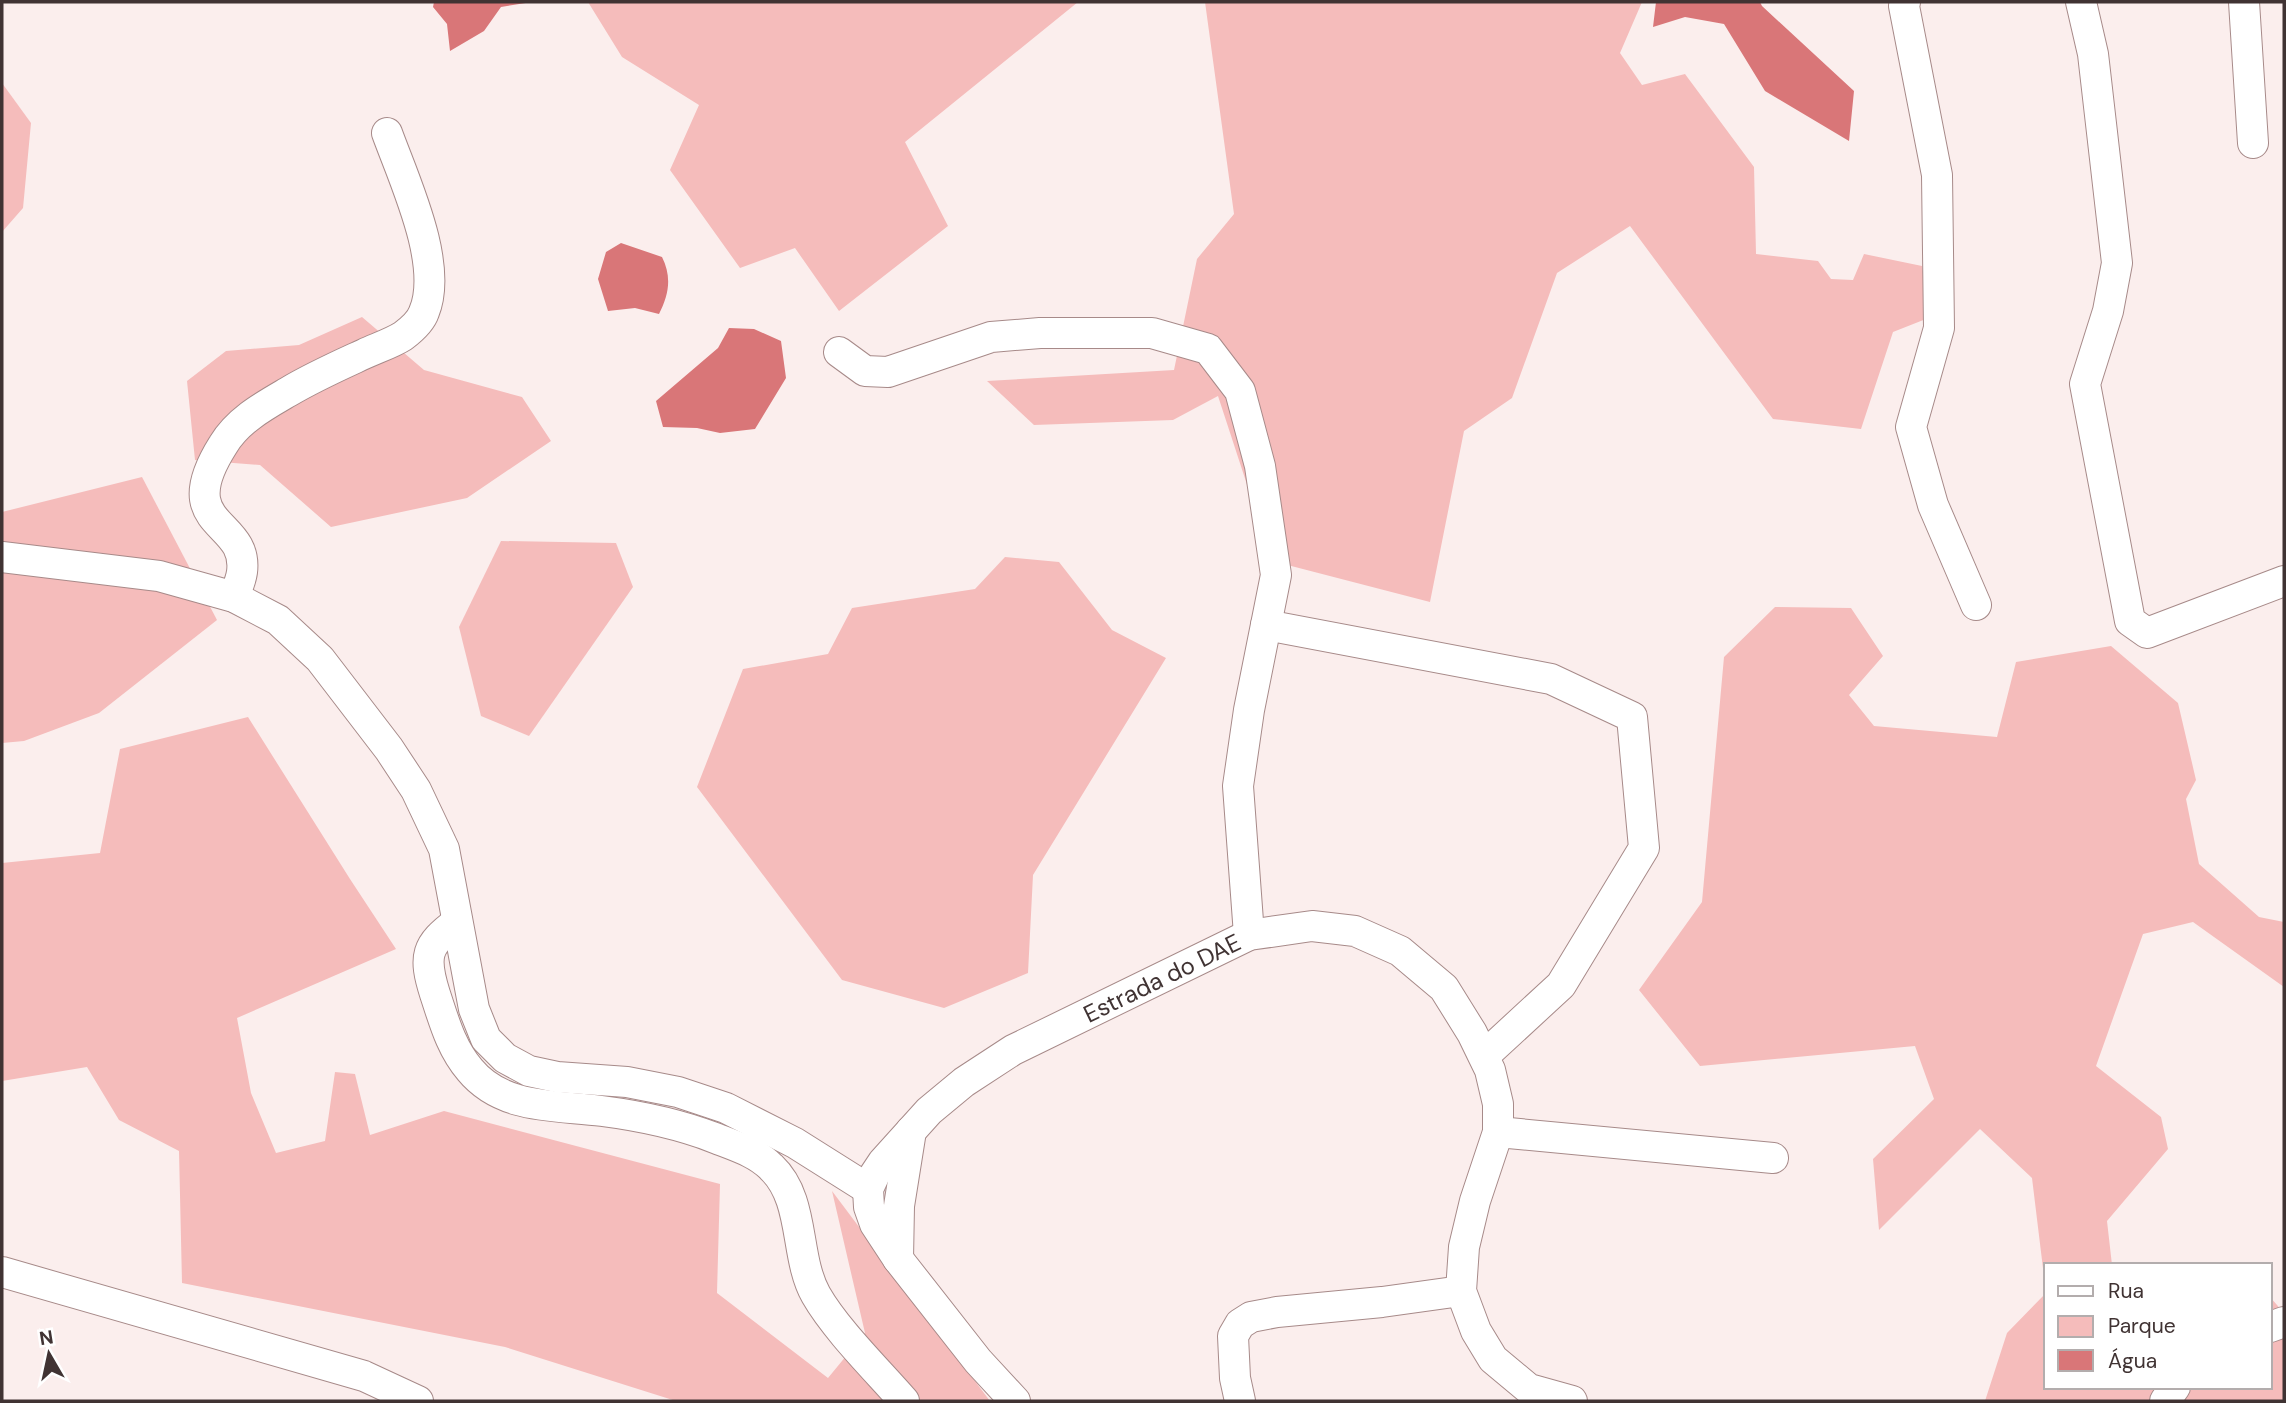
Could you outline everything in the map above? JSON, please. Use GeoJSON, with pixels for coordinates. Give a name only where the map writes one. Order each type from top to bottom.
{"type":"FeatureCollection","features":[{"type":"Feature","properties":{"kind":"street"},"geometry":{"type":"LineString","coordinates":[[1905,2],[1937,175],[1939,328],[1911,428],[1933,505],[1976,605]]}},
{"type":"Feature","properties":{"kind":"street"},"geometry":{"type":"LineString","coordinates":[[2081,2],[2093,54],[2117,263],[2108,311],[2085,384],[2130,621],[2147,633],[2284,581]]}},
{"type":"Feature","properties":{"kind":"street"},"geometry":{"type":"LineString","coordinates":[[2244,2],[2253,143]]}},
{"type":"Feature","properties":{"kind":"street"},"geometry":{"type":"LineString","coordinates":[[233,597],[242,574],[241,553],[205,505],[204,486],[207,473],[224,442],[253,412],[314,377],[402,337],[424,315],[429,297],[430,264],[411,198],[387,133]]}},
{"type":"Feature","properties":{"kind":"street"},"geometry":{"type":"LineString","coordinates":[[839,352],[865,370],[888,372],[991,337],[1152,333],[1208,349],[1240,391],[1259,466],[1276,575],[1238,786],[1249,935]]}},
{"type":"Feature","properties":{"kind":"street"},"geometry":{"type":"LineString","coordinates":[[2,557],[159,576],[233,597],[278,620],[320,659],[389,749],[416,790],[444,849],[474,1009],[486,1039],[505,1058],[529,1071],[556,1077],[627,1082],[678,1092],[726,1108],[795,1143],[868,1189],[869,1207],[875,1224],[898,1259],[978,1361],[1014,1401]]}},
{"type":"Feature","properties":{"kind":"street"},"geometry":{"type":"LineString","coordinates":[[1266,625],[1551,679],[1632,717],[1644,848],[1561,985],[1484,1056]]}},
{"type":"Feature","properties":{"kind":"street"},"geometry":{"type":"LineString","coordinates":[[457,922],[438,936],[430,946],[428,961],[432,985],[452,1046],[471,1072],[494,1091],[527,1103],[646,1118],[699,1132],[754,1154],[772,1168],[784,1184],[794,1209],[804,1266],[816,1296],[904,1401]]}},
{"type":"Feature","properties":{"kind":"street","name":"Estrada do DAE"},"geometry":{"type":"LineString","coordinates":[[868,1189],[883,1162],[929,1111],[1013,1050],[1249,935],[1312,926],[1355,931],[1400,951],[1444,988],[1484,1056],[1498,1104],[1498,1132],[1475,1201],[1464,1247],[1461,1291],[1476,1331],[1493,1359],[1529,1389],[1572,1401]]}},
{"type":"Feature","properties":{"kind":"street"},"geometry":{"type":"LineString","coordinates":[[898,1259],[898,1206],[911,1130]]}},
{"type":"Feature","properties":{"kind":"street"},"geometry":{"type":"LineString","coordinates":[[1498,1132],[1773,1157]]}},
{"type":"Feature","properties":{"kind":"street"},"geometry":{"type":"LineString","coordinates":[[2,1272],[364,1376],[418,1401]]}},
{"type":"Feature","properties":{"kind":"street"},"geometry":{"type":"LineString","coordinates":[[1240,1401],[1235,1378],[1233,1336],[1240,1324],[1251,1317],[1461,1291]]}},
{"type":"Feature","properties":{"kind":"green space"},"geometry":{"type":"Polygon","coordinates":[[[588,2],[1078,2],[905,142],[948,226],[839,311],[795,248],[740,268],[670,170],[699,105],[622,57],[588,2]]]}},
{"type":"Feature","properties":{"kind":"green space"},"geometry":{"type":"Polygon","coordinates":[[[1205,2],[1642,2],[1620,53],[1642,85],[1685,74],[1754,167],[1756,254],[1818,261],[1831,279],[1853,280],[1864,254],[1922,266],[1931,317],[1893,332],[1861,429],[1773,419],[1630,226],[1557,273],[1512,398],[1464,431],[1430,602],[1272,561],[1218,396],[1173,420],[1034,425],[987,381],[1174,370],[1197,259],[1234,214],[1205,2]]]}},
{"type":"Feature","properties":{"kind":"green space"},"geometry":{"type":"Polygon","coordinates":[[[2,83],[31,123],[23,208],[2,232],[2,83]]]}},
{"type":"Feature","properties":{"kind":"green space"},"geometry":{"type":"Polygon","coordinates":[[[362,317],[424,370],[522,397],[551,441],[467,498],[331,527],[260,465],[195,460],[187,381],[226,351],[299,345],[362,317]]]}},
{"type":"Feature","properties":{"kind":"green space"},"geometry":{"type":"Polygon","coordinates":[[[142,477],[217,620],[99,713],[24,741],[2,743],[2,512],[142,477]]]}},
{"type":"Feature","properties":{"kind":"green space"},"geometry":{"type":"Polygon","coordinates":[[[501,541],[616,543],[633,587],[529,736],[481,716],[459,627],[501,541]]]}},
{"type":"Feature","properties":{"kind":"green space"},"geometry":{"type":"Polygon","coordinates":[[[1005,557],[1059,562],[1112,630],[1166,658],[1033,875],[1028,973],[944,1008],[842,980],[697,787],[743,669],[828,654],[852,608],[975,589],[1005,557]]]}},
{"type":"Feature","properties":{"kind":"green space"},"geometry":{"type":"Polygon","coordinates":[[[1775,607],[1851,608],[1883,656],[1849,695],[1874,726],[1997,737],[2016,662],[2111,646],[2178,703],[2196,780],[2186,799],[2199,864],[2259,917],[2284,922],[2284,987],[2193,922],[2143,934],[2096,1066],[2161,1117],[2168,1149],[2107,1221],[2112,1263],[2044,1263],[2044,1277],[2032,1178],[1980,1129],[1879,1230],[1873,1159],[1934,1099],[1915,1046],[1700,1066],[1639,990],[1702,902],[1724,657],[1775,607]]]}},
{"type":"Feature","properties":{"kind":"green space"},"geometry":{"type":"Polygon","coordinates":[[[248,717],[396,949],[237,1018],[251,1093],[276,1153],[325,1141],[335,1072],[355,1074],[370,1135],[444,1111],[720,1184],[717,1293],[828,1378],[865,1333],[832,1191],[990,1401],[676,1401],[505,1347],[182,1283],[179,1151],[119,1120],[87,1067],[2,1081],[2,863],[100,853],[120,749],[248,717]]]}},
{"type":"Feature","properties":{"kind":"green space"},"geometry":{"type":"Polygon","coordinates":[[[2044,1295],[2044,1389],[2272,1389],[2272,1299],[2284,1313],[2284,1401],[1985,1401],[2007,1333],[2044,1295]]]}},
{"type":"Feature","properties":{"kind":"water"},"geometry":{"type":"Polygon","coordinates":[[[434,2],[532,2],[501,7],[484,31],[450,51],[447,24],[433,7],[434,2]]]}},
{"type":"Feature","properties":{"kind":"water"},"geometry":{"type":"Polygon","coordinates":[[[1656,2],[1760,2],[1854,91],[1849,141],[1765,91],[1724,24],[1685,17],[1653,27],[1656,2]]]}},
{"type":"Feature","properties":{"kind":"water"},"geometry":{"type":"Polygon","coordinates":[[[621,243],[662,257],[668,286],[659,314],[635,308],[608,311],[598,279],[606,252],[621,243]]]}},
{"type":"Feature","properties":{"kind":"water"},"geometry":{"type":"Polygon","coordinates":[[[729,328],[754,329],[781,341],[786,378],[755,429],[720,433],[697,428],[663,427],[656,401],[718,348],[729,328]]]}}]}
